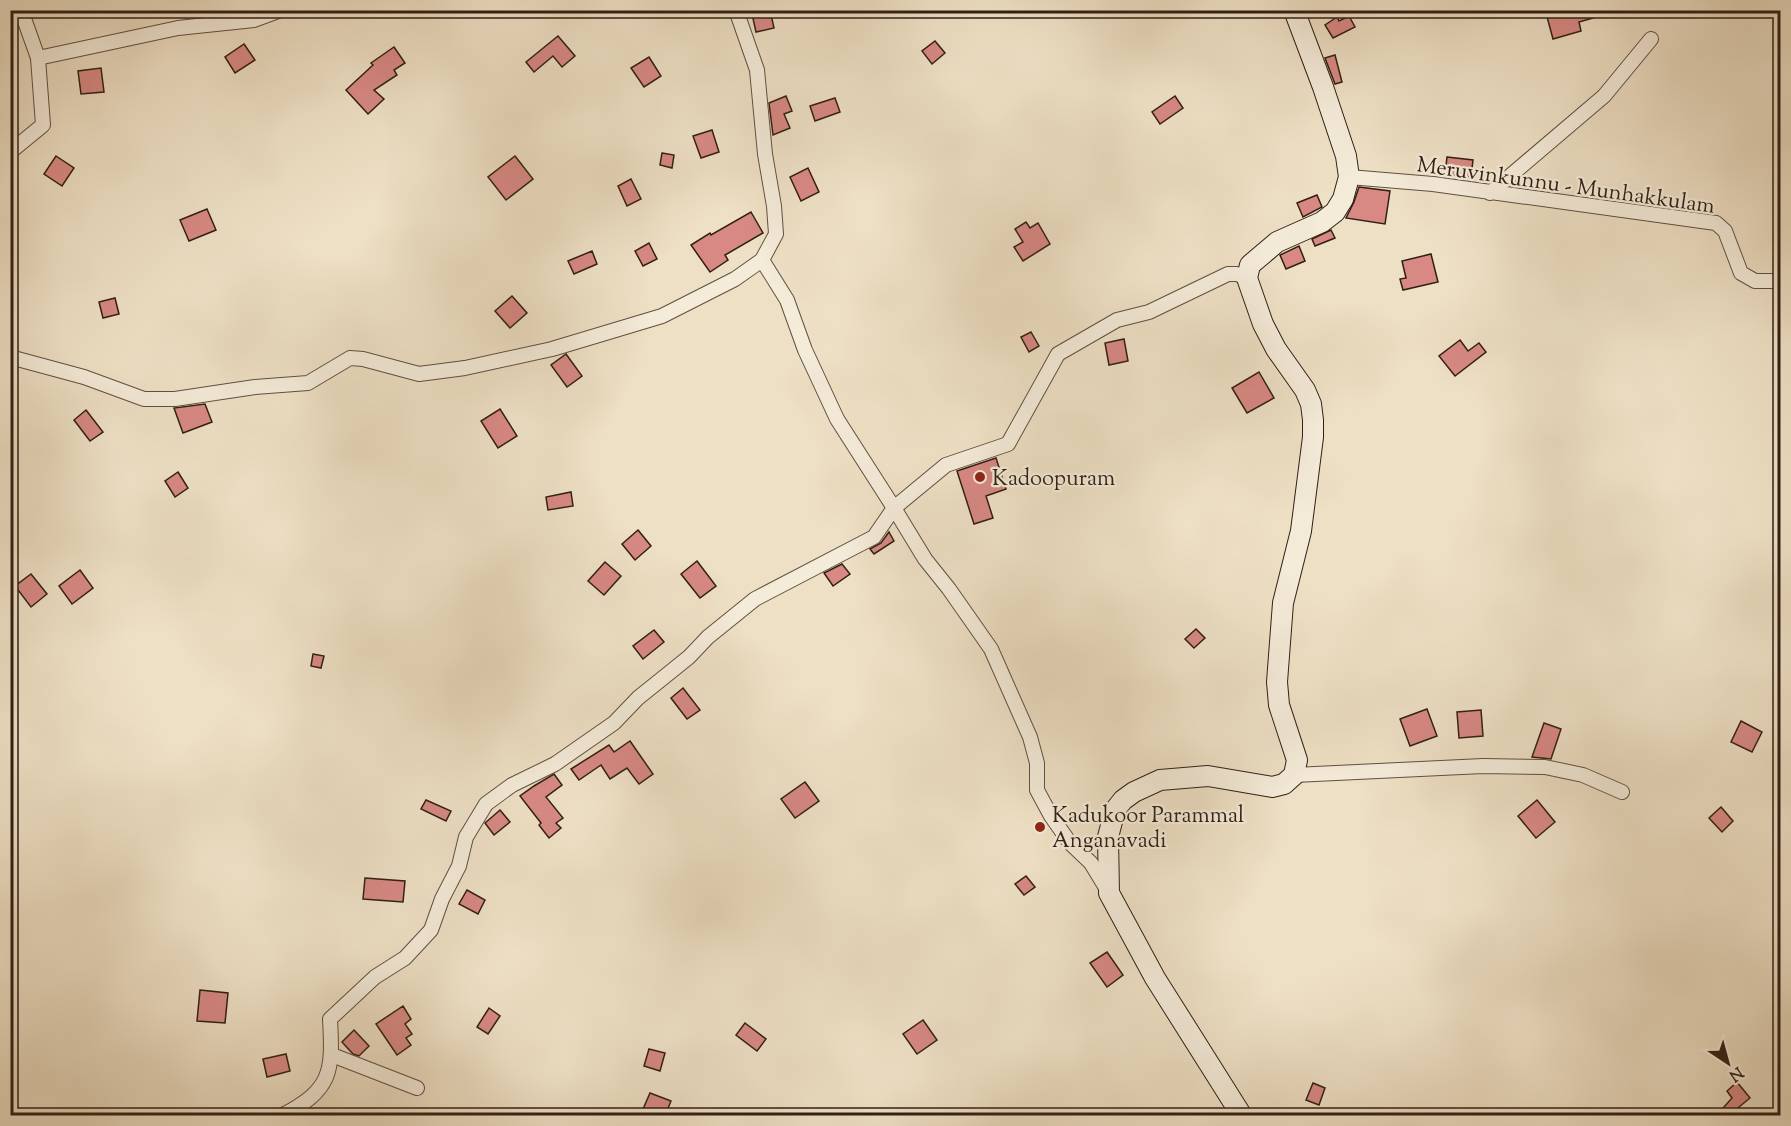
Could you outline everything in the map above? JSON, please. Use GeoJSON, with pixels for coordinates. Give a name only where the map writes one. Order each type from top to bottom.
{"type":"FeatureCollection","features":[{"type":"Feature","properties":{"kind":"main road"},"geometry":{"type":"LineString","coordinates":[[1242,1116],[1155,978],[1109,892],[1108,837],[1115,810],[1123,800],[1134,792],[1160,780],[1197,776],[1272,787],[1284,784],[1294,775],[1297,760],[1279,705],[1276,682],[1283,603],[1301,531],[1313,437],[1313,420],[1311,404],[1305,390],[1276,349],[1263,324],[1247,278],[1251,265],[1277,242],[1322,222],[1335,212],[1349,177],[1342,146],[1294,10]]}},
{"type":"Feature","properties":{"kind":"street"},"geometry":{"type":"LineString","coordinates":[[10,152],[43,125],[38,58],[21,10]]}},
{"type":"Feature","properties":{"kind":"street"},"geometry":{"type":"LineString","coordinates":[[38,58],[178,28],[254,20],[280,10]]}},
{"type":"Feature","properties":{"kind":"street"},"geometry":{"type":"LineString","coordinates":[[10,357],[84,377],[144,399],[175,399],[243,388],[308,383],[350,358],[363,359],[419,374],[465,368],[552,349],[662,316],[735,279],[762,260],[776,234],[774,206],[765,154],[758,70],[736,10]]}},
{"type":"Feature","properties":{"kind":"street"},"geometry":{"type":"LineString","coordinates":[[1490,193],[1604,96],[1651,39]]}},
{"type":"Feature","properties":{"kind":"street","name":"Meruvinkunnu - Munhakkulam"},"geometry":{"type":"LineString","coordinates":[[1349,177],[1433,184],[1716,223],[1725,231],[1741,273],[1755,281],[1780,281]]}},
{"type":"Feature","properties":{"kind":"street"},"geometry":{"type":"LineString","coordinates":[[762,260],[787,300],[805,350],[837,419],[925,559],[991,649],[1030,737],[1037,763],[1037,790],[1051,816],[1070,843],[1091,863],[1109,892]]}},
{"type":"Feature","properties":{"kind":"street"},"geometry":{"type":"LineString","coordinates":[[281,1116],[306,1103],[327,1078],[332,1055],[330,1018],[375,977],[405,958],[431,930],[442,899],[459,866],[466,837],[486,804],[512,785],[555,764],[614,723],[638,698],[689,657],[708,637],[755,598],[874,537],[894,508],[946,465],[1008,444],[1058,354],[1117,320],[1149,312],[1228,274],[1237,274],[1247,278]]}},
{"type":"Feature","properties":{"kind":"street"},"geometry":{"type":"LineString","coordinates":[[1294,775],[1483,766],[1545,767],[1583,775],[1622,792]]}},
{"type":"Feature","properties":{"kind":"street"},"geometry":{"type":"LineString","coordinates":[[332,1055],[417,1088]]}},
{"type":"Feature","properties":{"kind":"building"},"geometry":{"type":"Polygon","coordinates":[[[770,10],[774,28],[756,32],[752,14],[770,10]]]}},
{"type":"Feature","properties":{"kind":"building"},"geometry":{"type":"Polygon","coordinates":[[[1556,10],[1606,10],[1607,14],[1579,22],[1581,31],[1553,39],[1546,13],[1556,10]]]}},
{"type":"Feature","properties":{"kind":"building"},"geometry":{"type":"Polygon","coordinates":[[[1349,16],[1355,27],[1333,38],[1325,25],[1337,17],[1339,21],[1349,16]]]}},
{"type":"Feature","properties":{"kind":"building"},"geometry":{"type":"Polygon","coordinates":[[[558,36],[575,56],[562,67],[553,56],[534,72],[526,62],[558,36]]]}},
{"type":"Feature","properties":{"kind":"building"},"geometry":{"type":"Polygon","coordinates":[[[935,41],[945,53],[932,64],[922,51],[935,41]]]}},
{"type":"Feature","properties":{"kind":"building"},"geometry":{"type":"Polygon","coordinates":[[[244,44],[255,60],[235,73],[225,57],[244,44]]]}},
{"type":"Feature","properties":{"kind":"building"},"geometry":{"type":"Polygon","coordinates":[[[394,47],[405,63],[394,70],[397,75],[374,90],[384,99],[368,114],[346,90],[373,65],[371,63],[394,47]]]}},
{"type":"Feature","properties":{"kind":"building"},"geometry":{"type":"Polygon","coordinates":[[[1335,55],[1342,82],[1335,84],[1325,58],[1335,55]]]}},
{"type":"Feature","properties":{"kind":"building"},"geometry":{"type":"Polygon","coordinates":[[[649,57],[661,76],[644,87],[631,68],[649,57]]]}},
{"type":"Feature","properties":{"kind":"building"},"geometry":{"type":"Polygon","coordinates":[[[101,68],[104,92],[81,94],[78,71],[101,68]]]}},
{"type":"Feature","properties":{"kind":"building"},"geometry":{"type":"Polygon","coordinates":[[[786,96],[792,111],[784,114],[790,128],[773,135],[769,103],[786,96]]]}},
{"type":"Feature","properties":{"kind":"building"},"geometry":{"type":"Polygon","coordinates":[[[1175,96],[1183,108],[1160,124],[1152,112],[1175,96]]]}},
{"type":"Feature","properties":{"kind":"building"},"geometry":{"type":"Polygon","coordinates":[[[835,98],[840,112],[815,121],[810,106],[835,98]]]}},
{"type":"Feature","properties":{"kind":"building"},"geometry":{"type":"Polygon","coordinates":[[[712,130],[719,152],[701,158],[693,136],[712,130]]]}},
{"type":"Feature","properties":{"kind":"building"},"geometry":{"type":"Polygon","coordinates":[[[662,153],[674,155],[672,168],[660,165],[662,153]]]}},
{"type":"Feature","properties":{"kind":"building"},"geometry":{"type":"Polygon","coordinates":[[[56,156],[74,168],[62,186],[44,174],[56,156]]]}},
{"type":"Feature","properties":{"kind":"building"},"geometry":{"type":"Polygon","coordinates":[[[515,156],[533,179],[506,200],[488,177],[515,156]]]}},
{"type":"Feature","properties":{"kind":"building"},"geometry":{"type":"Polygon","coordinates":[[[1447,157],[1473,160],[1471,177],[1445,174],[1447,157]]]}},
{"type":"Feature","properties":{"kind":"building"},"geometry":{"type":"Polygon","coordinates":[[[808,168],[819,192],[801,201],[790,177],[808,168]]]}},
{"type":"Feature","properties":{"kind":"building"},"geometry":{"type":"Polygon","coordinates":[[[631,179],[641,199],[627,206],[618,186],[631,179]]]}},
{"type":"Feature","properties":{"kind":"building"},"geometry":{"type":"Polygon","coordinates":[[[1359,187],[1390,191],[1385,224],[1346,218],[1359,187]]]}},
{"type":"Feature","properties":{"kind":"building"},"geometry":{"type":"Polygon","coordinates":[[[1317,195],[1322,207],[1303,217],[1297,203],[1317,195]]]}},
{"type":"Feature","properties":{"kind":"building"},"geometry":{"type":"Polygon","coordinates":[[[207,209],[216,230],[189,241],[180,220],[207,209]]]}},
{"type":"Feature","properties":{"kind":"building"},"geometry":{"type":"Polygon","coordinates":[[[751,212],[763,233],[725,255],[728,260],[710,272],[691,245],[751,212]]]}},
{"type":"Feature","properties":{"kind":"building"},"geometry":{"type":"Polygon","coordinates":[[[1026,222],[1030,228],[1038,223],[1050,244],[1023,261],[1014,247],[1023,242],[1015,229],[1026,222]]]}},
{"type":"Feature","properties":{"kind":"building"},"geometry":{"type":"Polygon","coordinates":[[[1331,230],[1335,238],[1315,246],[1312,239],[1331,230]]]}},
{"type":"Feature","properties":{"kind":"building"},"geometry":{"type":"Polygon","coordinates":[[[649,243],[657,259],[643,266],[635,251],[649,243]]]}},
{"type":"Feature","properties":{"kind":"building"},"geometry":{"type":"Polygon","coordinates":[[[1299,246],[1305,261],[1286,269],[1280,255],[1299,246]]]}},
{"type":"Feature","properties":{"kind":"building"},"geometry":{"type":"Polygon","coordinates":[[[592,251],[597,264],[574,274],[568,261],[592,251]]]}},
{"type":"Feature","properties":{"kind":"building"},"geometry":{"type":"Polygon","coordinates":[[[1431,254],[1438,282],[1403,290],[1400,279],[1406,278],[1402,261],[1431,254]]]}},
{"type":"Feature","properties":{"kind":"building"},"geometry":{"type":"Polygon","coordinates":[[[512,296],[527,313],[510,328],[495,311],[512,296]]]}},
{"type":"Feature","properties":{"kind":"building"},"geometry":{"type":"Polygon","coordinates":[[[115,298],[119,314],[103,318],[99,302],[115,298]]]}},
{"type":"Feature","properties":{"kind":"building"},"geometry":{"type":"Polygon","coordinates":[[[1031,332],[1039,346],[1029,352],[1021,337],[1031,332]]]}},
{"type":"Feature","properties":{"kind":"building"},"geometry":{"type":"Polygon","coordinates":[[[1124,339],[1128,361],[1109,365],[1105,343],[1124,339]]]}},
{"type":"Feature","properties":{"kind":"building"},"geometry":{"type":"Polygon","coordinates":[[[1460,340],[1468,351],[1479,343],[1486,352],[1455,376],[1439,356],[1460,340]]]}},
{"type":"Feature","properties":{"kind":"building"},"geometry":{"type":"Polygon","coordinates":[[[566,354],[582,376],[567,387],[551,365],[566,354]]]}},
{"type":"Feature","properties":{"kind":"building"},"geometry":{"type":"Polygon","coordinates":[[[1259,372],[1274,398],[1247,413],[1232,388],[1259,372]]]}},
{"type":"Feature","properties":{"kind":"building"},"geometry":{"type":"Polygon","coordinates":[[[205,404],[212,422],[183,433],[174,408],[205,404]]]}},
{"type":"Feature","properties":{"kind":"building"},"geometry":{"type":"Polygon","coordinates":[[[500,409],[517,436],[498,448],[481,421],[500,409]]]}},
{"type":"Feature","properties":{"kind":"building"},"geometry":{"type":"Polygon","coordinates":[[[86,410],[103,432],[90,441],[74,420],[86,410]]]}},
{"type":"Feature","properties":{"kind":"building","name":"Kadoopuram"},"geometry":{"type":"Polygon","coordinates":[[[996,458],[1006,489],[986,496],[993,518],[974,524],[957,471],[996,458]]]}},
{"type":"Feature","properties":{"kind":"building"},"geometry":{"type":"Polygon","coordinates":[[[178,472],[188,488],[175,497],[165,481],[178,472]]]}},
{"type":"Feature","properties":{"kind":"building"},"geometry":{"type":"Polygon","coordinates":[[[571,492],[573,506],[548,510],[546,497],[571,492]]]}},
{"type":"Feature","properties":{"kind":"building"},"geometry":{"type":"Polygon","coordinates":[[[638,530],[651,546],[635,560],[622,544],[638,530]]]}},
{"type":"Feature","properties":{"kind":"building"},"geometry":{"type":"Polygon","coordinates":[[[889,532],[894,541],[874,554],[870,549],[881,543],[889,532]]]}},
{"type":"Feature","properties":{"kind":"building"},"geometry":{"type":"Polygon","coordinates":[[[697,561],[716,586],[700,598],[681,574],[697,561]]]}},
{"type":"Feature","properties":{"kind":"building"},"geometry":{"type":"Polygon","coordinates":[[[605,562],[621,576],[604,595],[588,581],[605,562]]]}},
{"type":"Feature","properties":{"kind":"building"},"geometry":{"type":"Polygon","coordinates":[[[842,564],[850,574],[833,586],[824,573],[842,564]]]}},
{"type":"Feature","properties":{"kind":"building"},"geometry":{"type":"Polygon","coordinates":[[[80,570],[93,588],[72,604],[59,586],[80,570]]]}},
{"type":"Feature","properties":{"kind":"building"},"geometry":{"type":"Polygon","coordinates":[[[31,574],[47,594],[31,607],[15,586],[31,574]]]}},
{"type":"Feature","properties":{"kind":"building"},"geometry":{"type":"Polygon","coordinates":[[[1196,629],[1205,638],[1194,648],[1185,639],[1196,629]]]}},
{"type":"Feature","properties":{"kind":"building"},"geometry":{"type":"Polygon","coordinates":[[[654,630],[664,642],[643,659],[633,646],[654,630]]]}},
{"type":"Feature","properties":{"kind":"building"},"geometry":{"type":"Polygon","coordinates":[[[313,654],[324,656],[321,668],[311,666],[313,654]]]}},
{"type":"Feature","properties":{"kind":"building"},"geometry":{"type":"Polygon","coordinates":[[[683,688],[700,710],[687,719],[671,698],[683,688]]]}},
{"type":"Feature","properties":{"kind":"building"},"geometry":{"type":"Polygon","coordinates":[[[1427,709],[1437,736],[1410,746],[1400,719],[1427,709]]]}},
{"type":"Feature","properties":{"kind":"building"},"geometry":{"type":"Polygon","coordinates":[[[1481,710],[1483,736],[1459,738],[1457,712],[1481,710]]]}},
{"type":"Feature","properties":{"kind":"building"},"geometry":{"type":"Polygon","coordinates":[[[1741,721],[1762,732],[1752,752],[1731,742],[1741,721]]]}},
{"type":"Feature","properties":{"kind":"building"},"geometry":{"type":"Polygon","coordinates":[[[1544,723],[1561,729],[1551,759],[1532,757],[1544,723]]]}},
{"type":"Feature","properties":{"kind":"building"},"geometry":{"type":"Polygon","coordinates":[[[630,741],[653,774],[639,784],[627,768],[610,779],[601,765],[579,780],[571,769],[609,745],[614,752],[630,741]]]}},
{"type":"Feature","properties":{"kind":"building"},"geometry":{"type":"Polygon","coordinates":[[[554,774],[562,785],[546,797],[563,818],[556,823],[561,828],[549,838],[539,825],[541,823],[520,796],[554,774]]]}},
{"type":"Feature","properties":{"kind":"building"},"geometry":{"type":"Polygon","coordinates":[[[805,782],[819,801],[795,818],[781,799],[805,782]]]}},
{"type":"Feature","properties":{"kind":"building"},"geometry":{"type":"Polygon","coordinates":[[[426,800],[451,811],[446,821],[421,809],[426,800]]]}},
{"type":"Feature","properties":{"kind":"building"},"geometry":{"type":"Polygon","coordinates":[[[1537,800],[1555,822],[1536,838],[1518,816],[1537,800]]]}},
{"type":"Feature","properties":{"kind":"building"},"geometry":{"type":"Polygon","coordinates":[[[1721,807],[1733,821],[1722,832],[1709,818],[1721,807]]]}},
{"type":"Feature","properties":{"kind":"building"},"geometry":{"type":"Polygon","coordinates":[[[500,810],[510,822],[494,835],[485,823],[500,810]]]}},
{"type":"Feature","properties":{"kind":"building"},"geometry":{"type":"Polygon","coordinates":[[[1026,876],[1035,887],[1024,895],[1015,884],[1026,876]]]}},
{"type":"Feature","properties":{"kind":"building"},"geometry":{"type":"Polygon","coordinates":[[[365,878],[405,881],[403,902],[363,899],[365,878]]]}},
{"type":"Feature","properties":{"kind":"building"},"geometry":{"type":"Polygon","coordinates":[[[467,890],[485,900],[478,914],[459,904],[467,890]]]}},
{"type":"Feature","properties":{"kind":"building"},"geometry":{"type":"Polygon","coordinates":[[[1107,952],[1123,975],[1107,987],[1090,963],[1107,952]]]}},
{"type":"Feature","properties":{"kind":"building"},"geometry":{"type":"Polygon","coordinates":[[[200,990],[228,993],[225,1023],[197,1021],[200,990]]]}},
{"type":"Feature","properties":{"kind":"building"},"geometry":{"type":"Polygon","coordinates":[[[403,1006],[411,1019],[405,1024],[412,1034],[406,1038],[411,1045],[397,1055],[376,1024],[403,1006]]]}},
{"type":"Feature","properties":{"kind":"building"},"geometry":{"type":"Polygon","coordinates":[[[489,1008],[500,1016],[488,1034],[477,1027],[489,1008]]]}},
{"type":"Feature","properties":{"kind":"building"},"geometry":{"type":"Polygon","coordinates":[[[923,1020],[937,1040],[917,1054],[903,1034],[923,1020]]]}},
{"type":"Feature","properties":{"kind":"building"},"geometry":{"type":"Polygon","coordinates":[[[745,1023],[766,1039],[757,1051],[736,1035],[745,1023]]]}},
{"type":"Feature","properties":{"kind":"building"},"geometry":{"type":"Polygon","coordinates":[[[354,1030],[369,1046],[359,1056],[353,1054],[342,1042],[354,1030]]]}},
{"type":"Feature","properties":{"kind":"building"},"geometry":{"type":"Polygon","coordinates":[[[649,1049],[665,1053],[660,1071],[644,1066],[649,1049]]]}},
{"type":"Feature","properties":{"kind":"building"},"geometry":{"type":"Polygon","coordinates":[[[286,1054],[290,1071],[267,1077],[263,1059],[286,1054]]]}},
{"type":"Feature","properties":{"kind":"building"},"geometry":{"type":"Polygon","coordinates":[[[1737,1082],[1750,1098],[1728,1116],[1716,1116],[1732,1098],[1727,1091],[1737,1082]]]}},
{"type":"Feature","properties":{"kind":"building"},"geometry":{"type":"Polygon","coordinates":[[[1313,1083],[1325,1088],[1319,1105],[1306,1100],[1313,1083]]]}},
{"type":"Feature","properties":{"kind":"building"},"geometry":{"type":"Polygon","coordinates":[[[650,1093],[671,1101],[665,1116],[640,1116],[650,1093]]]}},
{"type":"Feature","properties":{"kind":"place","name":"Kadoopuram"},"geometry":{"type":"Point","coordinates":[980,477]}},
{"type":"Feature","properties":{"kind":"place","name":"Kadukoor Parammal Anganavadi"},"geometry":{"type":"Point","coordinates":[1040,827]}}]}
